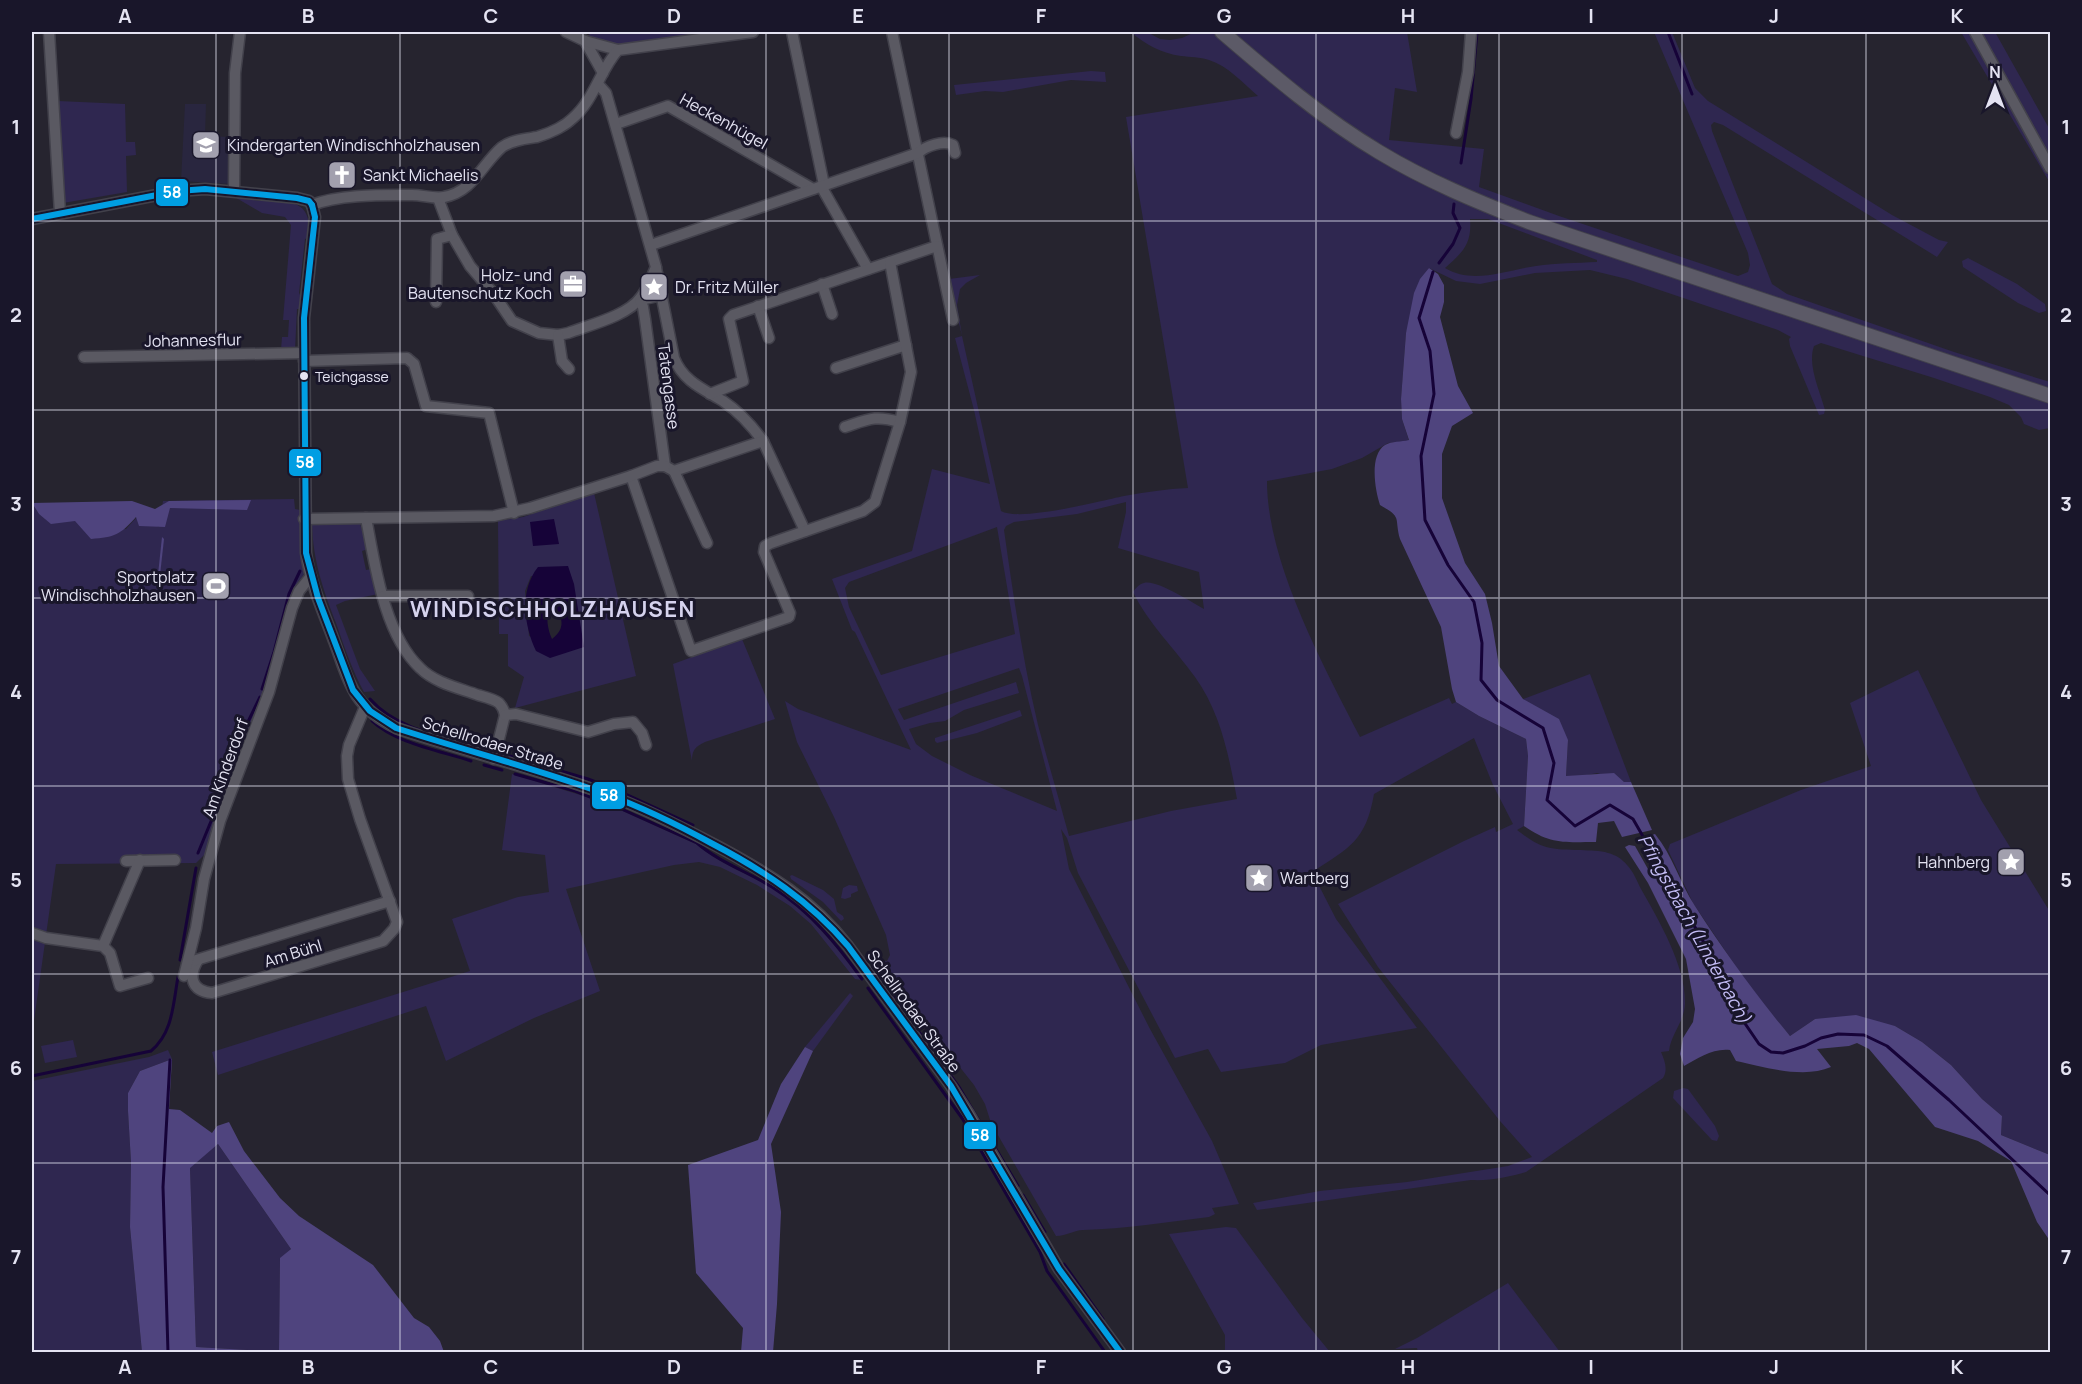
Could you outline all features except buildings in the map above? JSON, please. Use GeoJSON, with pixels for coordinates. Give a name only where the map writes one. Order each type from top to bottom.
{"type":"FeatureCollection","features":[{"type":"Feature","properties":{"kind":"main road"},"geometry":{"type":"LineString","coordinates":[[1222,32],[1285,86],[1344,130],[1407,168],[1466,196],[1540,226],[2050,396]]}},
{"type":"Feature","properties":{"kind":"street"},"geometry":{"type":"LineString","coordinates":[[49,32],[60,213]]}},
{"type":"Feature","properties":{"kind":"street"},"geometry":{"type":"LineString","coordinates":[[229,32],[240,32],[235,73],[234,191]]}},
{"type":"Feature","properties":{"kind":"street"},"geometry":{"type":"LineString","coordinates":[[566,32],[585,41],[618,50],[753,32]]}},
{"type":"Feature","properties":{"kind":"street"},"geometry":{"type":"LineString","coordinates":[[792,32],[820,187],[868,269]]}},
{"type":"Feature","properties":{"kind":"street"},"geometry":{"type":"LineString","coordinates":[[892,32],[953,320]]}},
{"type":"Feature","properties":{"kind":"street"},"geometry":{"type":"LineString","coordinates":[[1456,133],[1468,72],[1471,32]]}},
{"type":"Feature","properties":{"kind":"street"},"geometry":{"type":"LineString","coordinates":[[1975,32],[2050,168]]}},
{"type":"Feature","properties":{"kind":"street"},"geometry":{"type":"LineString","coordinates":[[585,41],[606,93],[651,245],[674,358],[678,367],[684,376],[725,402],[756,431],[763,441],[805,531]]}},
{"type":"Feature","properties":{"kind":"street"},"geometry":{"type":"LineString","coordinates":[[32,219],[178,191],[205,189],[297,198],[309,201],[312,205],[334,198],[414,195],[438,198],[453,195],[465,188],[507,144],[560,128],[574,118],[583,108],[610,59],[618,50]]}},
{"type":"Feature","properties":{"kind":"street","name":"Heckenhügel"},"geometry":{"type":"LineString","coordinates":[[616,124],[668,106],[820,187]]}},
{"type":"Feature","properties":{"kind":"street"},"geometry":{"type":"LineString","coordinates":[[651,245],[918,153],[924,148],[948,143],[953,145],[955,153]]}},
{"type":"Feature","properties":{"kind":"street"},"geometry":{"type":"LineString","coordinates":[[438,198],[452,235],[470,267],[512,321],[533,331],[558,335],[568,333],[623,312],[640,300],[656,267]]}},
{"type":"Feature","properties":{"kind":"street","name":"Schellrodaer Straße"},"geometry":{"type":"LineString","coordinates":[[312,205],[315,217],[304,318],[306,553],[311,576],[350,683],[365,707],[382,721],[396,728],[557,777],[600,792],[653,815],[690,832],[769,875],[814,908],[863,965],[951,1086],[1059,1269],[1120,1353]]}},
{"type":"Feature","properties":{"kind":"street"},"geometry":{"type":"LineString","coordinates":[[436,302],[437,239],[452,235]]}},
{"type":"Feature","properties":{"kind":"street"},"geometry":{"type":"LineString","coordinates":[[710,394],[743,381],[729,317],[937,246]]}},
{"type":"Feature","properties":{"kind":"street"},"geometry":{"type":"LineString","coordinates":[[631,476],[692,651],[790,616],[765,552],[765,546],[863,511],[876,502],[900,422],[911,378],[890,262]]}},
{"type":"Feature","properties":{"kind":"street"},"geometry":{"type":"LineString","coordinates":[[822,284],[832,315]]}},
{"type":"Feature","properties":{"kind":"street"},"geometry":{"type":"LineString","coordinates":[[640,300],[662,296]]}},
{"type":"Feature","properties":{"kind":"street","name":"Tatengasse"},"geometry":{"type":"LineString","coordinates":[[640,300],[670,469],[707,543]]}},
{"type":"Feature","properties":{"kind":"street"},"geometry":{"type":"LineString","coordinates":[[758,306],[769,338]]}},
{"type":"Feature","properties":{"kind":"street"},"geometry":{"type":"LineString","coordinates":[[558,335],[562,361],[569,369]]}},
{"type":"Feature","properties":{"kind":"street"},"geometry":{"type":"LineString","coordinates":[[836,368],[906,345]]}},
{"type":"Feature","properties":{"kind":"street","name":"Johannesflur"},"geometry":{"type":"LineString","coordinates":[[84,357],[407,358],[414,364],[426,406],[489,413],[514,513]]}},
{"type":"Feature","properties":{"kind":"street"},"geometry":{"type":"LineString","coordinates":[[845,427],[875,417],[900,422]]}},
{"type":"Feature","properties":{"kind":"street"},"geometry":{"type":"LineString","coordinates":[[304,519],[494,516],[514,513],[657,466],[670,469],[763,441]]}},
{"type":"Feature","properties":{"kind":"street"},"geometry":{"type":"LineString","coordinates":[[366,518],[383,596],[391,621],[400,640],[420,668],[450,685],[496,701],[504,710],[505,715],[494,759]]}},
{"type":"Feature","properties":{"kind":"street","name":"Am Kinderdorf"},"geometry":{"type":"LineString","coordinates":[[184,976],[193,961],[204,879],[220,821],[269,692],[292,608],[299,591],[311,576]]}},
{"type":"Feature","properties":{"kind":"street"},"geometry":{"type":"LineString","coordinates":[[383,596],[468,596]]}},
{"type":"Feature","properties":{"kind":"street","name":"Am Bühl"},"geometry":{"type":"LineString","coordinates":[[365,707],[349,745],[347,772],[360,819],[390,901],[397,922],[394,929],[383,941],[212,993],[202,992],[196,988],[192,972],[193,961],[390,901]]}},
{"type":"Feature","properties":{"kind":"street"},"geometry":{"type":"LineString","coordinates":[[505,715],[516,714],[588,732],[614,724],[633,722],[642,733],[646,745]]}},
{"type":"Feature","properties":{"kind":"street"},"geometry":{"type":"LineString","coordinates":[[103,946],[140,860]]}},
{"type":"Feature","properties":{"kind":"street"},"geometry":{"type":"LineString","coordinates":[[126,861],[176,860]]}},
{"type":"Feature","properties":{"kind":"street"},"geometry":{"type":"LineString","coordinates":[[32,933],[46,938],[103,946],[110,953],[120,986],[148,978]]}},
{"type":"Feature","properties":{"kind":"shaded area"},"geometry":{"type":"Polygon","coordinates":[[[590,32],[720,32],[618,45],[589,36],[590,32]]]}},
{"type":"Feature","properties":{"kind":"shaded area"},"geometry":{"type":"Polygon","coordinates":[[[1131,32],[1147,32],[1160,39],[1170,40],[1195,32],[1407,32],[1417,92],[1395,88],[1389,140],[1484,149],[1479,187],[1738,276],[1748,272],[1750,265],[1748,253],[1654,32],[1672,32],[1695,88],[1708,101],[1892,215],[1939,240],[1948,242],[1937,257],[1723,125],[1714,122],[1711,125],[1712,131],[1772,284],[1787,294],[1954,352],[2050,382],[2050,428],[2039,430],[2024,424],[2021,417],[2009,405],[1990,397],[1821,343],[1814,346],[1812,353],[1813,370],[1825,410],[1824,414],[1819,415],[1790,346],[1791,337],[1778,330],[1627,279],[1590,270],[1535,273],[1480,284],[1456,281],[1429,268],[1406,333],[1401,399],[1402,419],[1409,441],[1388,443],[1362,458],[1332,469],[1267,481],[1269,512],[1276,545],[1314,646],[1360,737],[1449,698],[1452,704],[1456,702],[1526,739],[1528,756],[1524,826],[1517,830],[1540,845],[1611,854],[1621,859],[1629,867],[1670,944],[1684,989],[1685,1004],[1682,1017],[1669,1051],[1661,1052],[1665,1075],[1526,1172],[1492,1179],[1257,1210],[1253,1203],[1320,1191],[1407,1182],[1508,1166],[1532,1157],[1500,1121],[1378,967],[1338,904],[1464,841],[1495,827],[1496,832],[1513,824],[1493,785],[1474,738],[1374,794],[1366,823],[1354,842],[1312,872],[1336,919],[1417,1028],[1321,1045],[1285,1063],[1221,1072],[1208,1049],[1175,1058],[1078,873],[1067,838],[1061,829],[1069,869],[1150,1029],[1212,1141],[1239,1204],[1212,1208],[1215,1214],[1209,1217],[1130,1227],[1080,1230],[1056,1236],[991,1123],[985,1104],[974,1085],[879,965],[882,961],[887,961],[890,955],[886,935],[834,817],[797,742],[785,701],[798,709],[911,750],[855,632],[852,630],[832,579],[912,551],[932,469],[990,484],[955,338],[962,336],[1001,511],[1011,514],[1042,512],[1140,493],[1188,488],[1126,117],[1258,96],[1223,66],[1206,59],[1160,51],[1131,32]],[[1470,219],[1465,247],[1445,268],[1456,273],[1478,276],[1544,265],[1597,262],[1597,260],[1488,219],[1470,219]],[[1126,502],[1077,514],[1014,522],[1006,526],[1004,530],[1019,628],[1038,725],[1069,836],[1171,811],[1237,799],[1218,720],[1204,691],[1154,625],[1133,592],[1141,584],[1150,583],[1165,588],[1204,609],[1199,572],[1118,548],[1126,502]],[[997,527],[849,582],[845,588],[849,607],[881,675],[1015,634],[997,527]],[[1019,668],[898,709],[904,720],[1016,682],[1019,693],[964,710],[945,721],[909,729],[916,744],[932,756],[970,775],[1057,811],[1019,668]]]}},
{"type":"Feature","properties":{"kind":"shaded area"},"geometry":{"type":"Polygon","coordinates":[[[1961,32],[1995,32],[2050,130],[2050,183],[1961,32]]]}},
{"type":"Feature","properties":{"kind":"shaded area"},"geometry":{"type":"Polygon","coordinates":[[[1091,71],[1105,72],[1106,82],[1071,80],[1003,92],[985,91],[956,95],[954,85],[1091,71]]]}},
{"type":"Feature","properties":{"kind":"shaded area"},"geometry":{"type":"Polygon","coordinates":[[[58,101],[125,104],[126,142],[135,142],[136,155],[126,156],[127,192],[63,203],[58,101]]]}},
{"type":"Feature","properties":{"kind":"shaded area","name":"Kindergarten Windischholzhausen"},"geometry":{"type":"Polygon","coordinates":[[[185,104],[206,104],[205,136],[230,137],[230,184],[181,181],[185,104]]]}},
{"type":"Feature","properties":{"kind":"shaded area"},"geometry":{"type":"Polygon","coordinates":[[[233,196],[259,201],[266,199],[293,203],[304,210],[307,217],[309,237],[305,239],[299,293],[302,298],[301,309],[297,309],[295,350],[281,350],[282,337],[288,337],[289,320],[283,320],[291,225],[285,217],[262,213],[233,196]]]}},
{"type":"Feature","properties":{"kind":"shaded area"},"geometry":{"type":"Polygon","coordinates":[[[1968,258],[2017,284],[2045,304],[2046,311],[2039,313],[2018,303],[1963,267],[1962,261],[1968,258]]]}},
{"type":"Feature","properties":{"kind":"shaded area"},"geometry":{"type":"Polygon","coordinates":[[[1429,268],[1438,274],[1444,285],[1444,302],[1440,317],[1458,386],[1473,413],[1452,426],[1442,454],[1442,498],[1465,563],[1485,594],[1499,666],[1523,699],[1559,719],[1568,740],[1566,776],[1614,773],[1624,782],[1631,782],[1652,830],[1622,837],[1614,821],[1598,823],[1596,842],[1567,842],[1542,837],[1524,826],[1528,756],[1526,739],[1456,702],[1441,627],[1400,539],[1395,516],[1380,505],[1375,482],[1375,464],[1380,450],[1385,445],[1409,440],[1402,419],[1401,399],[1406,333],[1414,293],[1420,279],[1429,268]]]}},
{"type":"Feature","properties":{"kind":"shaded area"},"geometry":{"type":"Polygon","coordinates":[[[980,275],[960,289],[957,305],[962,336],[949,279],[980,275]]]}},
{"type":"Feature","properties":{"kind":"shaded area"},"geometry":{"type":"Polygon","coordinates":[[[594,493],[636,676],[515,708],[524,677],[508,666],[508,634],[499,634],[498,521],[523,517],[594,493]],[[531,576],[525,591],[529,636],[568,652],[574,584],[531,576]]]}},
{"type":"Feature","properties":{"kind":"shaded area"},"geometry":{"type":"Polygon","coordinates":[[[294,499],[295,509],[300,510],[304,574],[292,591],[261,701],[207,852],[196,863],[56,864],[32,1035],[32,503],[39,514],[126,529],[137,517],[159,527],[163,501],[294,499]]]}},
{"type":"Feature","properties":{"kind":"shaded area"},"geometry":{"type":"Polygon","coordinates":[[[251,500],[247,510],[170,508],[165,527],[139,526],[136,517],[126,528],[116,534],[91,539],[75,521],[51,524],[39,514],[32,503],[132,501],[155,509],[169,501],[251,500]]]}},
{"type":"Feature","properties":{"kind":"shaded area"},"geometry":{"type":"Polygon","coordinates":[[[554,519],[559,544],[533,546],[530,522],[554,519]]]}},
{"type":"Feature","properties":{"kind":"shaded area"},"geometry":{"type":"Polygon","coordinates":[[[312,524],[360,524],[368,549],[362,551],[366,570],[372,569],[378,594],[336,605],[360,669],[375,691],[364,692],[348,658],[323,586],[314,550],[312,524]]]}},
{"type":"Feature","properties":{"kind":"shaded area"},"geometry":{"type":"Polygon","coordinates":[[[162,537],[164,539],[157,602],[155,603],[162,537]]]}},
{"type":"Feature","properties":{"kind":"shaded area"},"geometry":{"type":"Polygon","coordinates":[[[568,566],[574,584],[584,647],[550,658],[536,651],[525,608],[528,587],[538,567],[568,566]],[[550,608],[547,619],[552,639],[562,625],[556,609],[550,608]]]}},
{"type":"Feature","properties":{"kind":"shaded area"},"geometry":{"type":"Polygon","coordinates":[[[742,639],[775,719],[705,742],[695,749],[692,761],[673,664],[742,639]]]}},
{"type":"Feature","properties":{"kind":"shaded area"},"geometry":{"type":"Polygon","coordinates":[[[1918,670],[1981,800],[2050,912],[2050,1155],[2001,1135],[2002,1116],[1982,1099],[1951,1065],[1922,1042],[1895,1026],[1815,1019],[1790,1036],[1751,989],[1693,903],[1668,850],[1670,844],[1801,790],[1871,766],[1850,703],[1918,670]]]}},
{"type":"Feature","properties":{"kind":"shaded area"},"geometry":{"type":"Polygon","coordinates":[[[1590,674],[1631,782],[1597,773],[1566,776],[1568,740],[1523,699],[1590,674]]]}},
{"type":"Feature","properties":{"kind":"shaded area"},"geometry":{"type":"Polygon","coordinates":[[[1020,710],[1022,716],[977,733],[937,743],[935,741],[935,738],[1020,710]]]}},
{"type":"Feature","properties":{"kind":"shaded area"},"geometry":{"type":"Polygon","coordinates":[[[512,774],[603,802],[696,844],[723,862],[772,888],[798,907],[821,930],[861,980],[855,979],[811,924],[790,906],[757,885],[720,867],[699,862],[674,865],[566,889],[600,991],[534,1018],[446,1061],[426,1006],[218,1075],[212,1052],[470,971],[452,919],[518,897],[549,892],[545,855],[502,850],[512,774]]]}},
{"type":"Feature","properties":{"kind":"shaded area"},"geometry":{"type":"Polygon","coordinates":[[[1655,834],[1667,851],[1706,923],[1752,988],[1790,1036],[1815,1019],[1856,1015],[1895,1026],[1922,1042],[1951,1065],[1982,1099],[2002,1116],[2001,1135],[2050,1155],[2050,1241],[2037,1222],[2011,1161],[1978,1141],[1935,1127],[1869,1049],[1857,1043],[1817,1049],[1831,1067],[1809,1072],[1784,1071],[1736,1061],[1730,1050],[1706,1054],[1684,1066],[1680,1054],[1683,1038],[1693,1022],[1695,1009],[1686,959],[1648,883],[1625,847],[1635,846],[1653,878],[1658,877],[1645,842],[1649,836],[1655,834]]]}},
{"type":"Feature","properties":{"kind":"shaded area"},"geometry":{"type":"Polygon","coordinates":[[[792,875],[823,890],[834,899],[837,912],[844,919],[841,921],[823,902],[791,879],[792,875]]]}},
{"type":"Feature","properties":{"kind":"shaded area"},"geometry":{"type":"Polygon","coordinates":[[[849,885],[857,886],[858,891],[851,894],[851,897],[841,898],[843,888],[849,885]]]}},
{"type":"Feature","properties":{"kind":"shaded area"},"geometry":{"type":"Polygon","coordinates":[[[850,993],[853,996],[813,1051],[805,1047],[850,993]]]}},
{"type":"Feature","properties":{"kind":"shaded area"},"geometry":{"type":"Polygon","coordinates":[[[73,1040],[77,1057],[45,1063],[41,1046],[73,1040]]]}},
{"type":"Feature","properties":{"kind":"shaded area"},"geometry":{"type":"Polygon","coordinates":[[[805,1047],[813,1051],[771,1144],[781,1212],[773,1352],[741,1352],[743,1328],[696,1273],[688,1165],[758,1140],[781,1084],[805,1047]]]}},
{"type":"Feature","properties":{"kind":"shaded area"},"geometry":{"type":"Polygon","coordinates":[[[168,1050],[172,1059],[140,1071],[128,1093],[131,1162],[130,1227],[142,1352],[32,1352],[32,1081],[149,1057],[168,1050]]]}},
{"type":"Feature","properties":{"kind":"shaded area"},"geometry":{"type":"Polygon","coordinates":[[[172,1059],[169,1109],[180,1110],[212,1133],[217,1126],[229,1122],[244,1151],[280,1198],[299,1216],[373,1265],[414,1318],[429,1327],[440,1341],[444,1352],[279,1352],[142,1352],[130,1227],[131,1162],[128,1111],[128,1093],[140,1071],[172,1059]],[[218,1144],[190,1168],[196,1347],[279,1352],[280,1258],[291,1249],[218,1144]]]}},
{"type":"Feature","properties":{"kind":"shaded area"},"geometry":{"type":"Polygon","coordinates":[[[1688,1089],[1715,1126],[1719,1136],[1717,1141],[1712,1140],[1673,1098],[1674,1091],[1688,1089]]]}},
{"type":"Feature","properties":{"kind":"shaded area"},"geometry":{"type":"Polygon","coordinates":[[[218,1144],[291,1249],[280,1259],[279,1352],[196,1347],[190,1167],[218,1144]]]}},
{"type":"Feature","properties":{"kind":"shaded area"},"geometry":{"type":"Polygon","coordinates":[[[1226,1227],[1236,1228],[1330,1352],[1225,1352],[1225,1335],[1169,1234],[1226,1227]]]}},
{"type":"Feature","properties":{"kind":"shaded area"},"geometry":{"type":"Polygon","coordinates":[[[1508,1283],[1560,1352],[1418,1352],[1417,1348],[1395,1349],[1417,1338],[1508,1283]]]}},
{"type":"Feature","properties":{"kind":"waterway","name":"Pfingstbach (Linderbach)"},"geometry":{"type":"LineString","coordinates":[[1461,163],[1471,99],[1477,32]]}},
{"type":"Feature","properties":{"kind":"waterway"},"geometry":{"type":"LineString","coordinates":[[1668,32],[1692,94]]}},
{"type":"Feature","properties":{"kind":"waterway","name":"Pfingstbach (Linderbach)"},"geometry":{"type":"LineString","coordinates":[[1439,263],[1453,244],[1460,228],[1453,213],[1454,204]]}},
{"type":"Feature","properties":{"kind":"waterway","name":"Pfingstbach (Linderbach)"},"geometry":{"type":"LineString","coordinates":[[1433,272],[1419,318],[1430,351],[1434,394],[1421,456],[1425,520],[1448,565],[1474,602],[1482,643],[1481,680],[1497,700],[1543,728],[1554,763],[1547,800],[1575,826],[1610,805],[1633,819],[1719,969],[1733,1006],[1759,1044],[1771,1052],[1783,1053],[1838,1034],[1864,1035],[1887,1046],[1949,1100],[2050,1195]]}},
{"type":"Feature","properties":{"kind":"waterway"},"geometry":{"type":"LineString","coordinates":[[262,689],[289,594],[300,571]]}},
{"type":"Feature","properties":{"kind":"waterway"},"geometry":{"type":"LineString","coordinates":[[198,853],[237,758],[245,728],[260,697]]}},
{"type":"Feature","properties":{"kind":"waterway"},"geometry":{"type":"LineString","coordinates":[[370,699],[393,718],[406,724],[434,735],[478,747]]}},
{"type":"Feature","properties":{"kind":"waterway"},"geometry":{"type":"LineString","coordinates":[[372,721],[382,729],[406,741],[471,761]]}},
{"type":"Feature","properties":{"kind":"waterway"},"geometry":{"type":"LineString","coordinates":[[510,756],[588,779],[693,825]]}},
{"type":"Feature","properties":{"kind":"waterway"},"geometry":{"type":"LineString","coordinates":[[484,765],[502,770]]}},
{"type":"Feature","properties":{"kind":"waterway"},"geometry":{"type":"LineString","coordinates":[[515,774],[575,791],[603,802]]}},
{"type":"Feature","properties":{"kind":"waterway"},"geometry":{"type":"LineString","coordinates":[[617,807],[697,843],[715,856],[786,896],[822,929],[862,979]]}},
{"type":"Feature","properties":{"kind":"waterway"},"geometry":{"type":"LineString","coordinates":[[180,960],[196,868]]}},
{"type":"Feature","properties":{"kind":"waterway"},"geometry":{"type":"LineString","coordinates":[[876,973],[959,1087],[1018,1186]]}},
{"type":"Feature","properties":{"kind":"waterway"},"geometry":{"type":"LineString","coordinates":[[32,1076],[151,1051],[164,1036],[168,1027],[178,977]]}},
{"type":"Feature","properties":{"kind":"waterway"},"geometry":{"type":"LineString","coordinates":[[868,988],[962,1118],[1040,1252],[1047,1271],[1105,1352]]}},
{"type":"Feature","properties":{"kind":"waterway"},"geometry":{"type":"LineString","coordinates":[[168,1352],[163,1187],[170,1060]]}},
{"type":"Feature","properties":{"kind":"waterway"},"geometry":{"type":"LineString","coordinates":[[1023,1195],[1045,1232]]}},
{"type":"Feature","properties":{"kind":"waterway"},"geometry":{"type":"LineString","coordinates":[[1064,1264],[1103,1319]]}},
{"type":"Feature","properties":{"kind":"transit line","name":"58"},"geometry":{"type":"LineString","coordinates":[[32,219],[178,191],[205,189],[297,198],[309,201],[312,205]]}},
{"type":"Feature","properties":{"kind":"transit line","name":"58"},"geometry":{"type":"LineString","coordinates":[[312,205],[315,217],[304,318],[306,553],[318,598],[353,690],[370,711],[396,728],[529,768],[621,800],[661,817],[749,864],[802,901],[848,946],[951,1086],[1059,1269],[1120,1352]]}},
{"type":"Feature","properties":{"kind":"place","name":"Kindergarten Windischholzhausen"},"geometry":{"type":"Point","coordinates":[206,145]}},
{"type":"Feature","properties":{"kind":"place","name":"Sankt Michaelis"},"geometry":{"type":"Point","coordinates":[342,175]}},
{"type":"Feature","properties":{"kind":"place","name":"Holz- und Bautenschutz Koch"},"geometry":{"type":"Point","coordinates":[573,284]}},
{"type":"Feature","properties":{"kind":"place","name":"Dr. Fritz Müller"},"geometry":{"type":"Point","coordinates":[654,287]}},
{"type":"Feature","properties":{"kind":"place","name":"Teichgasse"},"geometry":{"type":"Point","coordinates":[304,376]}},
{"type":"Feature","properties":{"kind":"place","name":"Sportplatz Windischholzhausen"},"geometry":{"type":"Point","coordinates":[216,586]}},
{"type":"Feature","properties":{"kind":"place","name":"Hahnberg"},"geometry":{"type":"Point","coordinates":[2011,862]}},
{"type":"Feature","properties":{"kind":"place","name":"Wartberg"},"geometry":{"type":"Point","coordinates":[1259,878]}},
{"type":"Feature","properties":{"kind":"district","name":"WINDISCHHOLZHAUSEN"},"geometry":{"type":"Point","coordinates":[553,609]}}]}
